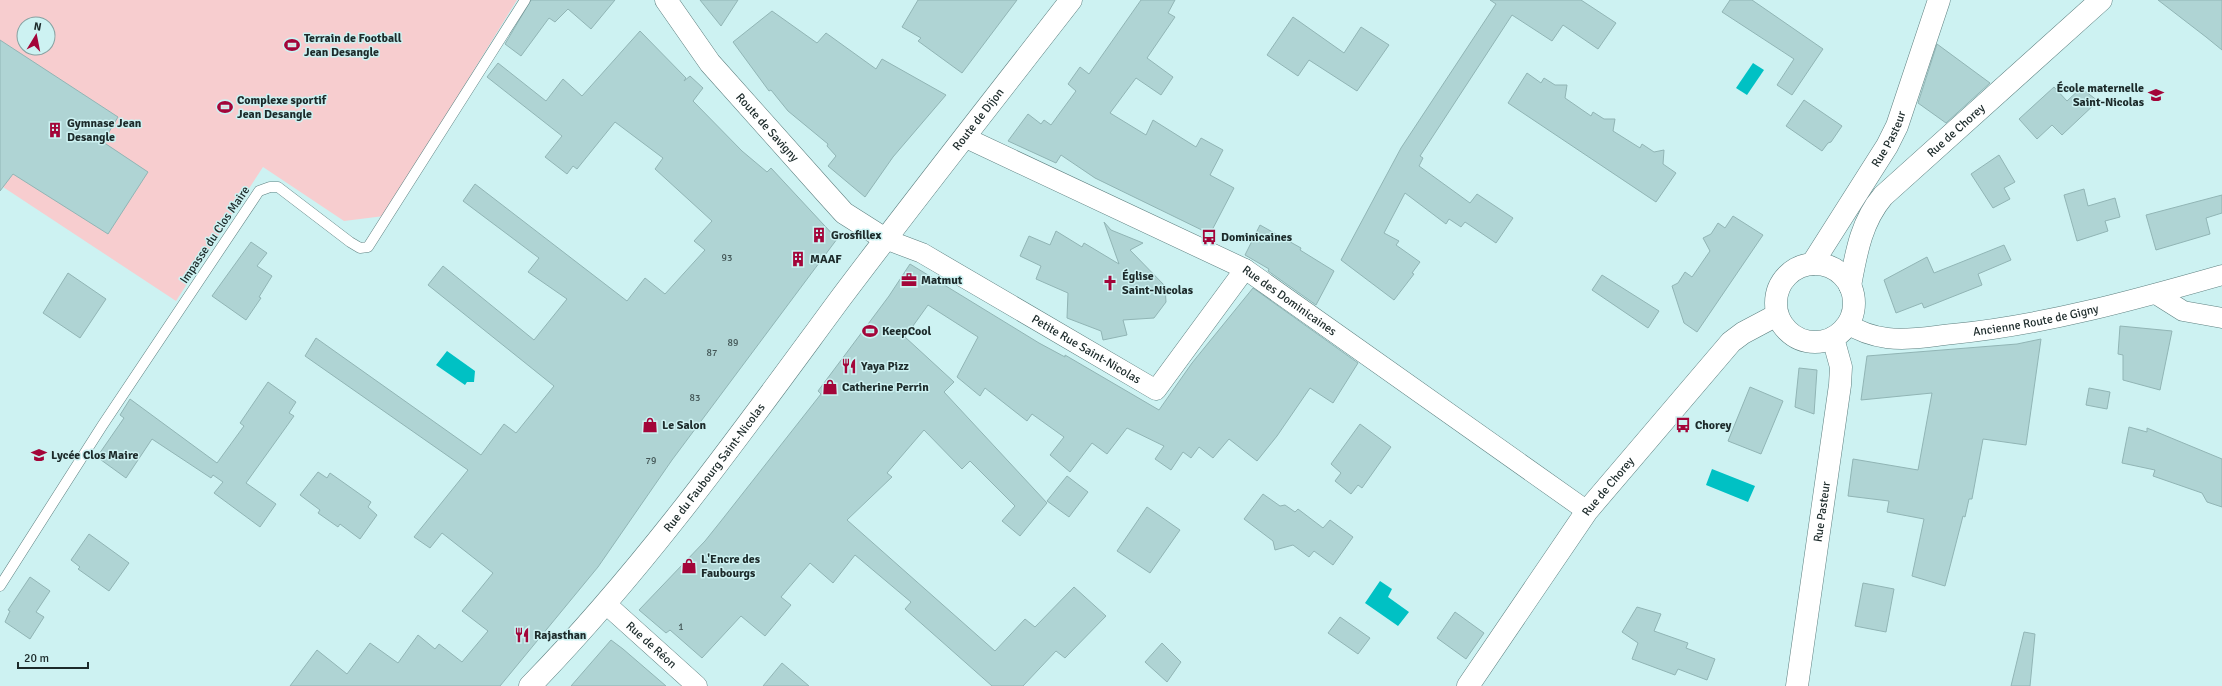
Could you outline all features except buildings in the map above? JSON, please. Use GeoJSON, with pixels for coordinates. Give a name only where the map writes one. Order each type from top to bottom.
{"type":"FeatureCollection","features":[{"type":"Feature","properties":{"kind":"street","name":"Route de Savigny"},"geometry":{"type":"LineString","coordinates":[[666,0],[710,63],[826,193],[844,212],[885,239]]}},
{"type":"Feature","properties":{"kind":"street","name":"Route de Dijon"},"geometry":{"type":"LineString","coordinates":[[885,239],[1071,0]]}},
{"type":"Feature","properties":{"kind":"street","name":"Rue Pasteur"},"geometry":{"type":"LineString","coordinates":[[1812,264],[1874,167],[1897,126],[1939,0]]}},
{"type":"Feature","properties":{"kind":"street","name":"Rue de Chorey"},"geometry":{"type":"LineString","coordinates":[[1850,286],[1859,239],[1876,204],[1883,196],[2101,0]]}},
{"type":"Feature","properties":{"kind":"street","name":"Rue des Dominicaines"},"geometry":{"type":"LineString","coordinates":[[964,137],[1245,269],[1587,511]]}},
{"type":"Feature","properties":{"kind":"street","name":"Petite Rue Saint-Nicolas"},"geometry":{"type":"LineString","coordinates":[[885,239],[922,252],[1156,390],[1245,269]]}},
{"type":"Feature","properties":{"kind":"street","name":"Rue du Faubourg Saint-Nicolas"},"geometry":{"type":"LineString","coordinates":[[530,686],[576,639],[606,604],[720,461],[885,239]]}},
{"type":"Feature","properties":{"kind":"street"},"geometry":{"type":"LineString","coordinates":[[1812,264],[1821,265],[1838,272],[1850,286],[1854,305],[1840,331],[1817,342],[1800,340],[1786,330],[1777,315],[1776,296],[1785,277],[1797,268],[1812,264]]}},
{"type":"Feature","properties":{"kind":"street","name":"Ancienne Route de Gigny"},"geometry":{"type":"LineString","coordinates":[[1840,331],[1888,338],[1918,338],[2003,329],[2156,294],[2222,275]]}},
{"type":"Feature","properties":{"kind":"street"},"geometry":{"type":"LineString","coordinates":[[2156,294],[2183,311],[2222,318]]}},
{"type":"Feature","properties":{"kind":"street","name":"Rue de Chorey"},"geometry":{"type":"LineString","coordinates":[[1468,686],[1587,511],[1731,342],[1743,333],[1777,315]]}},
{"type":"Feature","properties":{"kind":"street","name":"Rue Pasteur"},"geometry":{"type":"LineString","coordinates":[[1798,686],[1840,385],[1840,331]]}},
{"type":"Feature","properties":{"kind":"street","name":"Rue de Réon"},"geometry":{"type":"LineString","coordinates":[[606,604],[697,686]]}},
{"type":"Feature","properties":{"kind":"lane","name":"Impasse du Clos Maire"},"geometry":{"type":"LineString","coordinates":[[0,586],[102,426],[259,191],[270,187],[278,187],[350,242],[360,248],[368,247],[525,0]]}},
{"type":"Feature","properties":{"kind":"shaded area","name":"Complexe sportif Jean Desangle"},"geometry":{"type":"Polygon","coordinates":[[[0,0],[517,0],[384,216],[344,221],[263,167],[176,301],[0,185],[0,0]]]}},
{"type":"Feature","properties":{"kind":"water"},"geometry":{"type":"Polygon","coordinates":[[[1753,63],[1764,70],[1747,95],[1736,88],[1753,63]]]}},
{"type":"Feature","properties":{"kind":"water"},"geometry":{"type":"Polygon","coordinates":[[[447,351],[475,371],[474,382],[467,382],[465,385],[436,365],[447,351]]]}},
{"type":"Feature","properties":{"kind":"water"},"geometry":{"type":"Polygon","coordinates":[[[1712,469],[1755,486],[1748,502],[1706,485],[1712,469]]]}},
{"type":"Feature","properties":{"kind":"water"},"geometry":{"type":"Polygon","coordinates":[[[1380,581],[1392,589],[1388,597],[1409,612],[1398,626],[1365,603],[1380,581]]]}},
{"type":"Feature","properties":{"kind":"place","name":"Terrain de Football Jean Desangle"},"geometry":{"type":"Point","coordinates":[292,45]}},
{"type":"Feature","properties":{"kind":"place","name":"École maternelle Saint-Nicolas"},"geometry":{"type":"Point","coordinates":[2156,95]}},
{"type":"Feature","properties":{"kind":"place","name":"Complexe sportif Jean Desangle"},"geometry":{"type":"Point","coordinates":[225,107]}},
{"type":"Feature","properties":{"kind":"place","name":"Gymnase Jean Desangle"},"geometry":{"type":"Point","coordinates":[55,130]}},
{"type":"Feature","properties":{"kind":"place","name":"Grosfillex"},"geometry":{"type":"Point","coordinates":[819,235]}},
{"type":"Feature","properties":{"kind":"place","name":"Dominicaines"},"geometry":{"type":"Point","coordinates":[1209,237]}},
{"type":"Feature","properties":{"kind":"place","name":"MAAF"},"geometry":{"type":"Point","coordinates":[798,259]}},
{"type":"Feature","properties":{"kind":"place","name":"Matmut"},"geometry":{"type":"Point","coordinates":[909,280]}},
{"type":"Feature","properties":{"kind":"place","name":"Église Saint-Nicolas"},"geometry":{"type":"Point","coordinates":[1110,283]}},
{"type":"Feature","properties":{"kind":"place","name":"KeepCool"},"geometry":{"type":"Point","coordinates":[870,331]}},
{"type":"Feature","properties":{"kind":"place","name":"Yaya Pizz"},"geometry":{"type":"Point","coordinates":[849,366]}},
{"type":"Feature","properties":{"kind":"place","name":"Catherine Perrin"},"geometry":{"type":"Point","coordinates":[830,387]}},
{"type":"Feature","properties":{"kind":"place","name":"Le Salon"},"geometry":{"type":"Point","coordinates":[650,425]}},
{"type":"Feature","properties":{"kind":"place","name":"Chorey"},"geometry":{"type":"Point","coordinates":[1683,425]}},
{"type":"Feature","properties":{"kind":"place","name":"Lycée Clos Maire"},"geometry":{"type":"Point","coordinates":[39,455]}},
{"type":"Feature","properties":{"kind":"place","name":"L'Encre des Faubourgs"},"geometry":{"type":"Point","coordinates":[689,566]}},
{"type":"Feature","properties":{"kind":"place","name":"Rajasthan"},"geometry":{"type":"Point","coordinates":[522,635]}}]}
